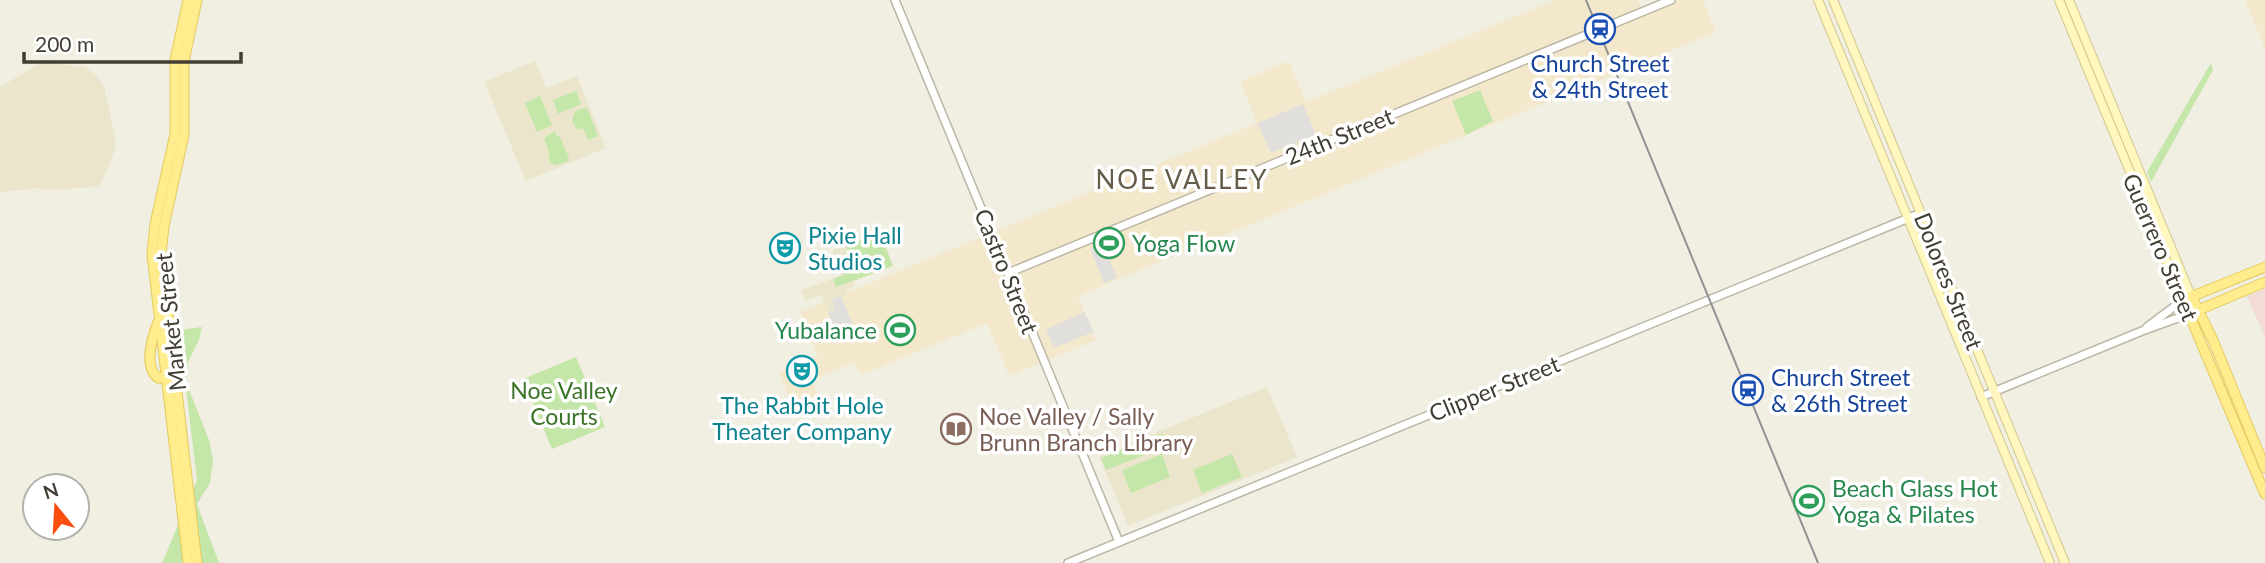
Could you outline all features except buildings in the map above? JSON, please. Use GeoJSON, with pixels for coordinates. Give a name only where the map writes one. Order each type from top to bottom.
{"type":"FeatureCollection","features":[{"type":"Feature","properties":{"kind":"main road","name":"Market Street"},"geometry":{"type":"LineString","coordinates":[[188,0],[175,60],[174,134],[153,234],[153,265],[159,321],[151,344],[151,366],[155,377],[166,378],[188,563]]}},
{"type":"Feature","properties":{"kind":"main road","name":"Market Street"},"geometry":{"type":"LineString","coordinates":[[197,0],[184,61],[182,144],[161,244],[197,563]]}},
{"type":"Feature","properties":{"kind":"main road","name":"Dolores Street"},"geometry":{"type":"LineString","coordinates":[[1818,0],[2050,563]]}},
{"type":"Feature","properties":{"kind":"main road","name":"Dolores Street"},"geometry":{"type":"LineString","coordinates":[[1833,0],[2065,563]]}},
{"type":"Feature","properties":{"kind":"main road","name":"Guerrero Street"},"geometry":{"type":"LineString","coordinates":[[2059,0],[2187,298],[2199,310],[2265,468]]}},
{"type":"Feature","properties":{"kind":"main road","name":"Guerrero Street"},"geometry":{"type":"LineString","coordinates":[[2069,0],[2187,298],[2189,314],[2265,494]]}},
{"type":"Feature","properties":{"kind":"main road"},"geometry":{"type":"LineString","coordinates":[[2187,298],[2265,267]]}},
{"type":"Feature","properties":{"kind":"main road"},"geometry":{"type":"LineString","coordinates":[[2189,314],[2265,282]]}},
{"type":"Feature","properties":{"kind":"main road"},"geometry":{"type":"LineString","coordinates":[[166,378],[174,371]]}},
{"type":"Feature","properties":{"kind":"street","name":"Castro Street"},"geometry":{"type":"LineString","coordinates":[[895,0],[1118,542]]}},
{"type":"Feature","properties":{"kind":"street","name":"24th Street"},"geometry":{"type":"LineString","coordinates":[[1008,273],[1671,0]]}},
{"type":"Feature","properties":{"kind":"street","name":"Clipper Street"},"geometry":{"type":"LineString","coordinates":[[1068,563],[1921,213]]}},
{"type":"Feature","properties":{"kind":"street"},"geometry":{"type":"LineString","coordinates":[[2142,331],[2187,298]]}},
{"type":"Feature","properties":{"kind":"street"},"geometry":{"type":"LineString","coordinates":[[1981,397],[2189,314]]}},
{"type":"Feature","properties":{"kind":"shaded area"},"geometry":{"type":"Polygon","coordinates":[[[1555,0],[1638,0],[1644,13],[1676,0],[1703,0],[1716,32],[1078,296],[1096,340],[1009,376],[987,323],[861,375],[855,362],[812,380],[818,395],[792,405],[779,372],[818,356],[800,312],[1257,123],[1240,81],[1289,61],[1306,102],[1555,0]]]}},
{"type":"Feature","properties":{"kind":"shaded area"},"geometry":{"type":"Polygon","coordinates":[[[2245,0],[2265,0],[2265,49],[2245,0]]]}},
{"type":"Feature","properties":{"kind":"shaded area"},"geometry":{"type":"Polygon","coordinates":[[[535,61],[546,88],[577,76],[606,148],[526,181],[484,82],[535,61]]]}},
{"type":"Feature","properties":{"kind":"shaded area"},"geometry":{"type":"Polygon","coordinates":[[[42,62],[85,67],[94,73],[104,86],[115,148],[99,187],[0,192],[0,87],[42,62]]]}},
{"type":"Feature","properties":{"kind":"shaded area"},"geometry":{"type":"Polygon","coordinates":[[[1303,104],[1316,135],[1271,153],[1257,123],[1303,104]]]}},
{"type":"Feature","properties":{"kind":"shaded area"},"geometry":{"type":"Polygon","coordinates":[[[880,233],[893,266],[854,281],[855,286],[846,290],[847,294],[842,297],[853,325],[836,331],[821,295],[806,301],[801,290],[841,276],[832,251],[880,233]]]}},
{"type":"Feature","properties":{"kind":"shaded area"},"geometry":{"type":"Polygon","coordinates":[[[1103,244],[1117,278],[1104,283],[1090,249],[1103,244]]]}},
{"type":"Feature","properties":{"kind":"shaded area"},"geometry":{"type":"Polygon","coordinates":[[[2265,289],[2265,337],[2247,296],[2265,289]]]}},
{"type":"Feature","properties":{"kind":"shaded area"},"geometry":{"type":"Polygon","coordinates":[[[841,296],[853,325],[836,331],[828,312],[835,309],[832,300],[841,296]]]}},
{"type":"Feature","properties":{"kind":"shaded area"},"geometry":{"type":"Polygon","coordinates":[[[1085,312],[1093,332],[1054,348],[1046,329],[1085,312]]]}},
{"type":"Feature","properties":{"kind":"shaded area"},"geometry":{"type":"Polygon","coordinates":[[[1267,387],[1297,457],[1128,526],[1099,456],[1267,387]]]}},
{"type":"Feature","properties":{"kind":"green space"},"geometry":{"type":"Polygon","coordinates":[[[2211,63],[2213,70],[2151,182],[2147,172],[2211,63]]]}},
{"type":"Feature","properties":{"kind":"green space"},"geometry":{"type":"Polygon","coordinates":[[[1480,90],[1493,121],[1466,135],[1452,101],[1480,90]]]}},
{"type":"Feature","properties":{"kind":"green space"},"geometry":{"type":"Polygon","coordinates":[[[576,91],[581,104],[558,114],[553,100],[576,91]]]}},
{"type":"Feature","properties":{"kind":"green space"},"geometry":{"type":"Polygon","coordinates":[[[540,96],[552,125],[537,132],[525,103],[540,96]]]}},
{"type":"Feature","properties":{"kind":"green space"},"geometry":{"type":"Polygon","coordinates":[[[587,107],[598,136],[588,140],[583,128],[577,130],[572,121],[575,111],[587,107]]]}},
{"type":"Feature","properties":{"kind":"green space"},"geometry":{"type":"Polygon","coordinates":[[[555,131],[569,158],[557,165],[550,163],[544,138],[555,131]]]}},
{"type":"Feature","properties":{"kind":"green space"},"geometry":{"type":"Polygon","coordinates":[[[880,233],[893,266],[836,287],[833,279],[844,275],[839,264],[848,252],[846,246],[880,233]]]}},
{"type":"Feature","properties":{"kind":"green space"},"geometry":{"type":"Polygon","coordinates":[[[202,327],[188,362],[186,382],[209,440],[213,460],[210,483],[197,504],[219,563],[162,563],[197,480],[179,330],[202,327]]]}},
{"type":"Feature","properties":{"kind":"green space","name":"Noe Valley Courts"},"geometry":{"type":"Polygon","coordinates":[[[576,357],[605,427],[552,449],[523,379],[576,357]]]}},
{"type":"Feature","properties":{"kind":"green space"},"geometry":{"type":"Polygon","coordinates":[[[1162,433],[1167,446],[1106,470],[1101,458],[1162,433]]]}},
{"type":"Feature","properties":{"kind":"green space"},"geometry":{"type":"Polygon","coordinates":[[[1162,454],[1170,477],[1131,493],[1122,470],[1162,454]]]}},
{"type":"Feature","properties":{"kind":"green space"},"geometry":{"type":"Polygon","coordinates":[[[1232,454],[1242,477],[1202,493],[1193,470],[1232,454]]]}},
{"type":"Feature","properties":{"kind":"tram line"},"geometry":{"type":"LineString","coordinates":[[1586,0],[1818,563]]}},
{"type":"Feature","properties":{"kind":"place","name":"Church Street & 24th Street"},"geometry":{"type":"Point","coordinates":[1600,29]}},
{"type":"Feature","properties":{"kind":"place","name":"Yoga Flow"},"geometry":{"type":"Point","coordinates":[1109,243]}},
{"type":"Feature","properties":{"kind":"place","name":"Pixie Hall Studios"},"geometry":{"type":"Point","coordinates":[785,248]}},
{"type":"Feature","properties":{"kind":"place","name":"Yubalance"},"geometry":{"type":"Point","coordinates":[900,330]}},
{"type":"Feature","properties":{"kind":"place","name":"The Rabbit Hole Theater Company"},"geometry":{"type":"Point","coordinates":[802,371]}},
{"type":"Feature","properties":{"kind":"place","name":"Church Street & 26th Street"},"geometry":{"type":"Point","coordinates":[1748,390]}},
{"type":"Feature","properties":{"kind":"place","name":"Noe Valley / Sally Brunn Branch Library"},"geometry":{"type":"Point","coordinates":[956,429]}},
{"type":"Feature","properties":{"kind":"place","name":"Beach Glass Hot Yoga & Pilates"},"geometry":{"type":"Point","coordinates":[1809,501]}},
{"type":"Feature","properties":{"kind":"district","name":"NOE VALLEY"},"geometry":{"type":"Point","coordinates":[1182,179]}}]}
